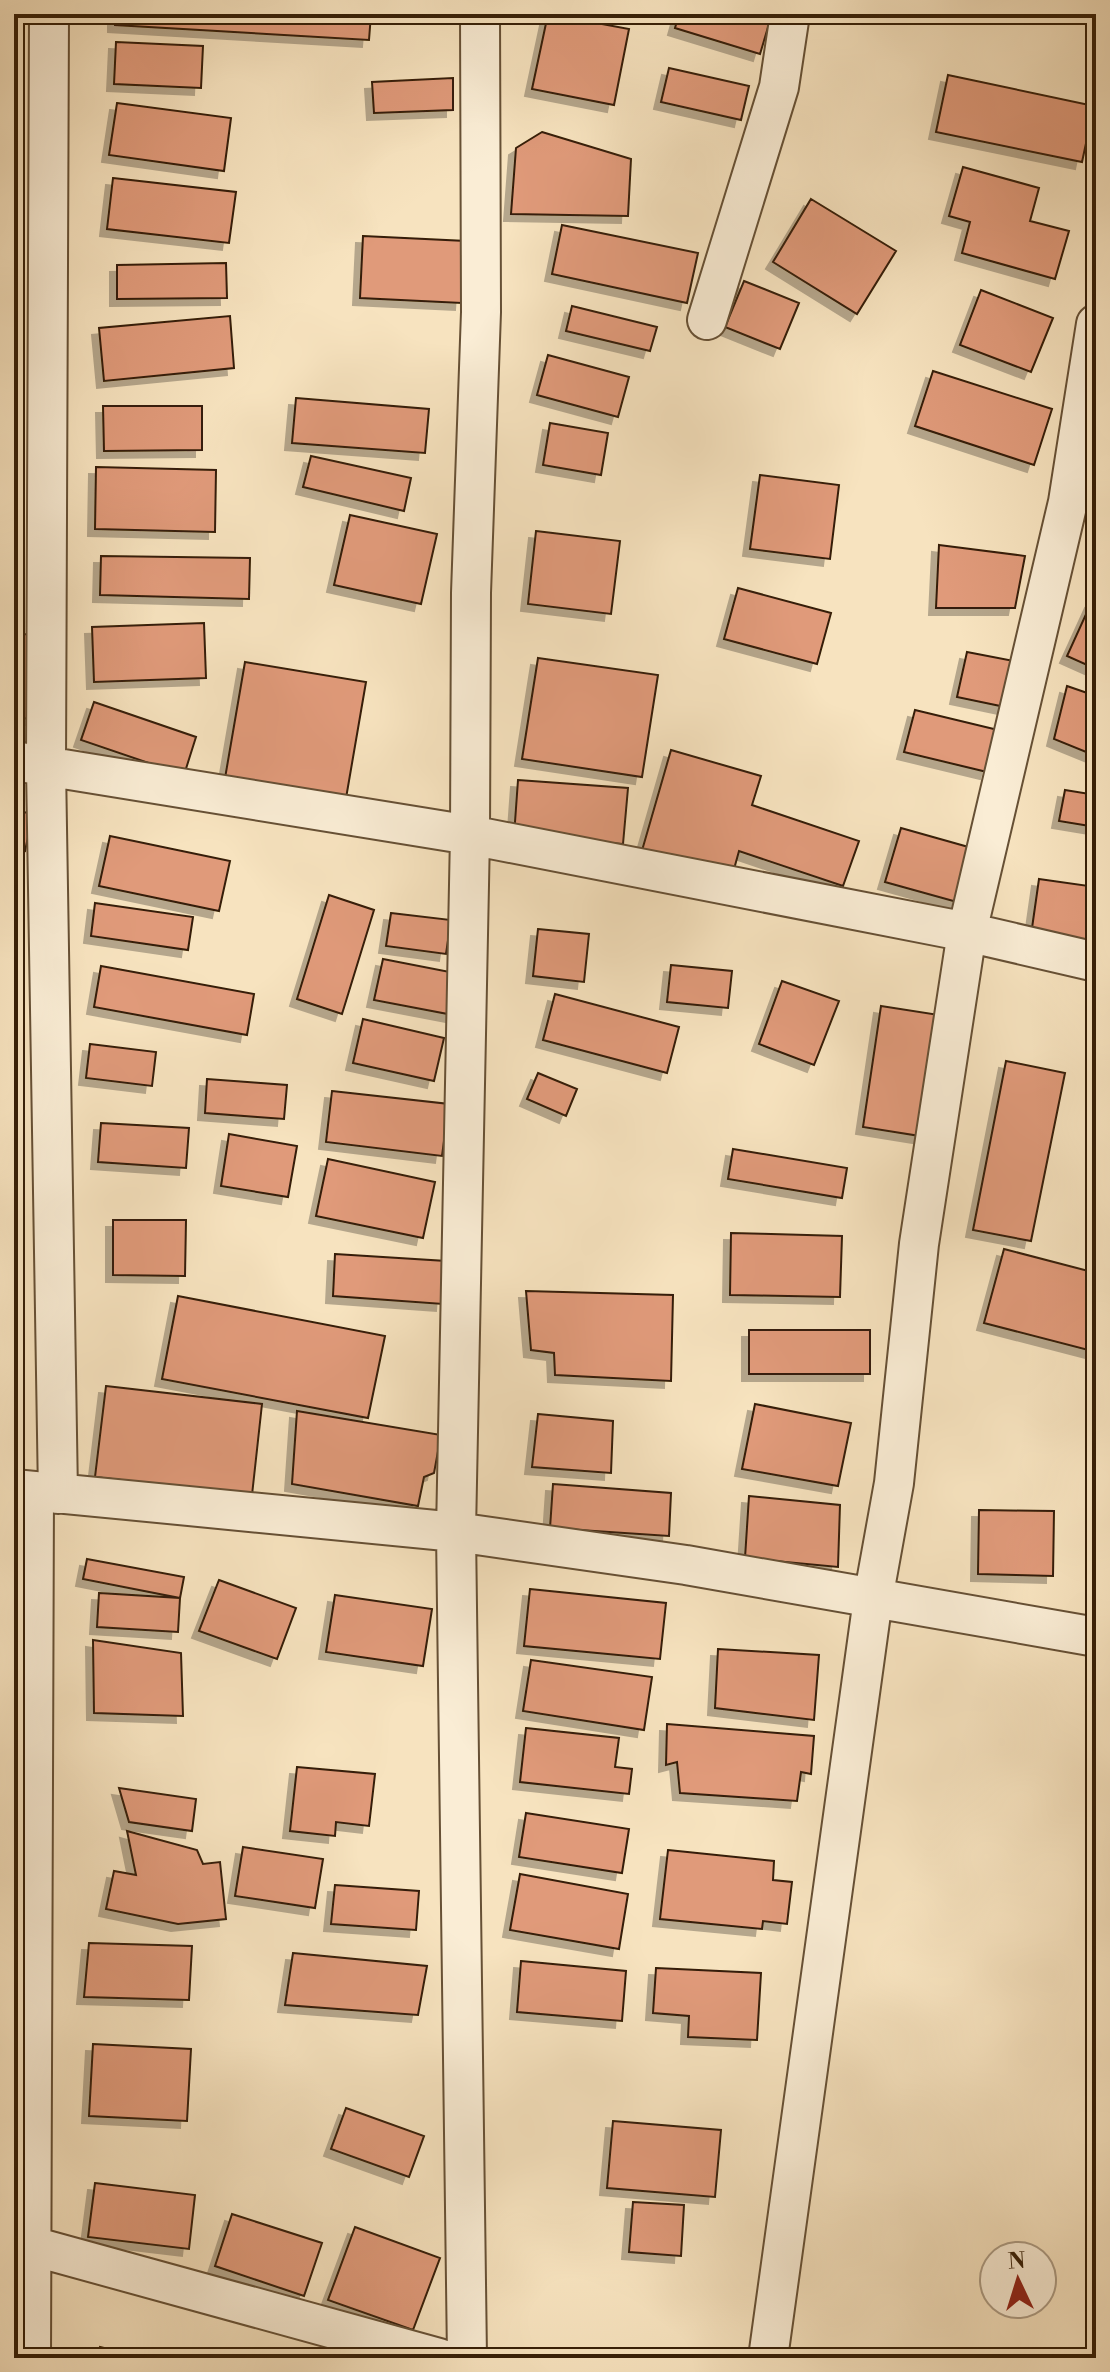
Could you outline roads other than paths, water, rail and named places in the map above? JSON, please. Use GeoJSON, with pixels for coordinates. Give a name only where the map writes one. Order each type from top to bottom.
{"type":"FeatureCollection","features":[{"type":"Feature","properties":{"kind":"street"},"geometry":{"type":"LineString","coordinates":[[31,2358],[22,2243],[35,1491],[30,764],[49,14]]}},
{"type":"Feature","properties":{"kind":"street"},"geometry":{"type":"LineString","coordinates":[[467,2358],[456,1532],[470,835],[471,608],[481,312],[480,14]]}},
{"type":"Feature","properties":{"kind":"street"},"geometry":{"type":"LineString","coordinates":[[707,320],[779,87],[790,14]]}},
{"type":"Feature","properties":{"kind":"street"},"geometry":{"type":"LineString","coordinates":[[768,2358],[873,1599],[894,1483],[919,1244],[967,932],[1082,505],[1096,324]]}},
{"type":"Feature","properties":{"kind":"street"},"geometry":{"type":"LineString","coordinates":[[30,764],[470,835],[967,932],[1096,962]]}},
{"type":"Feature","properties":{"kind":"street"},"geometry":{"type":"LineString","coordinates":[[35,1491],[456,1532],[686,1565],[1096,1637]]}},
{"type":"Feature","properties":{"kind":"street"},"geometry":{"type":"LineString","coordinates":[[22,2243],[439,2358]]}}]}
